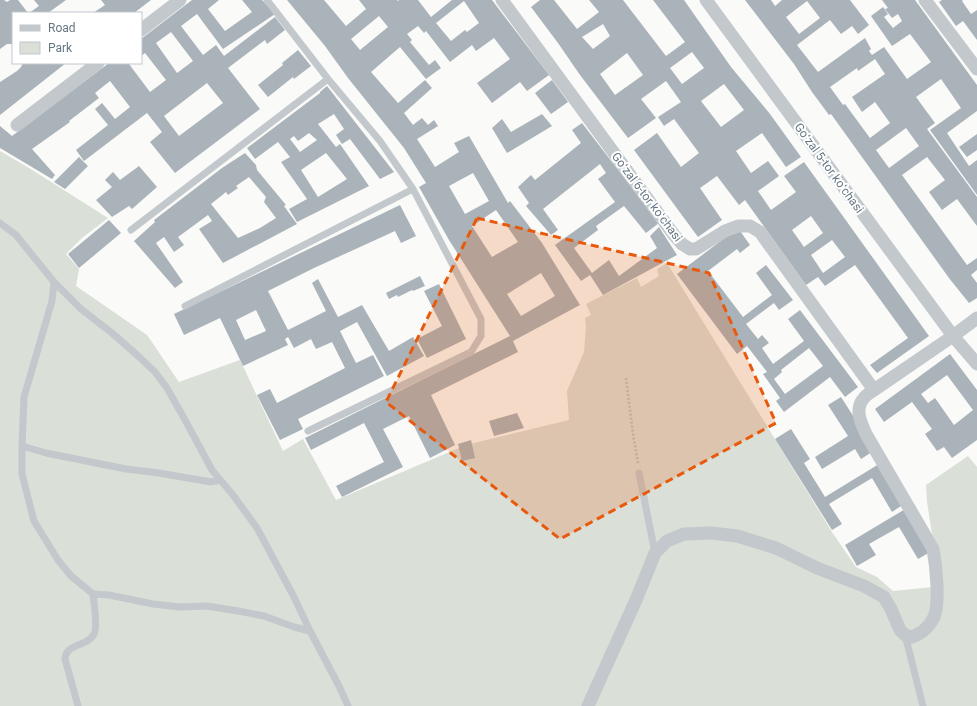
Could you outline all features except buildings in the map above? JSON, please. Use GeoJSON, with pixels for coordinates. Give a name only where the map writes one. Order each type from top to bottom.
{"type":"FeatureCollection","features":[{"type":"Feature","properties":{"kind":"street"},"geometry":{"type":"LineString","coordinates":[[142,29],[180,0]]}},
{"type":"Feature","properties":{"kind":"street","name":"Goʻzal 6-tor koʻchasi"},"geometry":{"type":"LineString","coordinates":[[502,0],[682,244],[690,249],[696,249],[725,231],[738,226],[750,226],[760,232],[874,390]]}},
{"type":"Feature","properties":{"kind":"street","name":"Goʻzal 5-tor koʻchasi"},"geometry":{"type":"LineString","coordinates":[[706,0],[953,336],[977,364]]}},
{"type":"Feature","properties":{"kind":"street"},"geometry":{"type":"LineString","coordinates":[[925,0],[977,70]]}},
{"type":"Feature","properties":{"kind":"street"},"geometry":{"type":"LineString","coordinates":[[17,125],[97,64]]}},
{"type":"Feature","properties":{"kind":"street"},"geometry":{"type":"LineString","coordinates":[[588,706],[636,600],[655,553],[667,540],[684,534],[711,533],[737,536],[776,548],[817,568],[864,586],[884,597],[892,609],[900,630],[905,635],[912,637],[924,630],[931,623],[937,599],[936,563],[933,549],[866,434],[859,418],[859,406],[863,398],[977,318]]}},
{"type":"Feature","properties":{"kind":"lane"},"geometry":{"type":"LineString","coordinates":[[267,0],[328,79],[380,141],[413,189],[481,319],[481,336],[471,352],[308,431]]}},
{"type":"Feature","properties":{"kind":"lane"},"geometry":{"type":"LineString","coordinates":[[131,230],[328,79]]}},
{"type":"Feature","properties":{"kind":"lane"},"geometry":{"type":"LineString","coordinates":[[185,306],[413,189]]}},
{"type":"Feature","properties":{"kind":"lane"},"geometry":{"type":"LineString","coordinates":[[0,223],[16,235],[54,282],[81,309],[137,355],[155,372],[167,388],[212,470],[257,528],[294,597],[348,706]]}},
{"type":"Feature","properties":{"kind":"lane"},"geometry":{"type":"LineString","coordinates":[[54,282],[52,301],[24,397],[22,474],[34,521],[58,560],[71,576],[93,594],[109,595],[153,604],[180,607],[207,606],[238,611],[264,616],[310,631]]}},
{"type":"Feature","properties":{"kind":"lane"},"geometry":{"type":"LineString","coordinates":[[22,446],[46,453],[126,469],[211,482],[220,480]]}},
{"type":"Feature","properties":{"kind":"lane"},"geometry":{"type":"LineString","coordinates":[[639,473],[655,553]]}},
{"type":"Feature","properties":{"kind":"lane"},"geometry":{"type":"LineString","coordinates":[[78,706],[65,659],[65,654],[70,648],[86,642],[94,634],[96,625],[93,594]]}},
{"type":"Feature","properties":{"kind":"lane"},"geometry":{"type":"LineString","coordinates":[[905,635],[923,706]]}},
{"type":"Feature","properties":{"kind":"path"},"geometry":{"type":"LineString","coordinates":[[626,378],[639,473]]}},
{"type":"Feature","properties":{"kind":"highlighted area"},"geometry":{"type":"Polygon","coordinates":[[[477,218],[709,273],[776,423],[560,539],[386,402],[477,218]]]}},
{"type":"Feature","properties":{"kind":"green space"},"geometry":{"type":"Polygon","coordinates":[[[0,151],[108,218],[82,238],[66,254],[79,269],[76,286],[147,335],[179,382],[240,360],[283,451],[303,439],[336,500],[466,445],[569,420],[567,391],[584,352],[586,326],[585,318],[591,315],[586,304],[637,278],[641,287],[659,276],[657,269],[667,263],[832,532],[856,567],[877,577],[893,591],[933,587],[935,553],[927,502],[926,485],[968,456],[977,467],[977,706],[0,706],[0,151]]]}}]}
